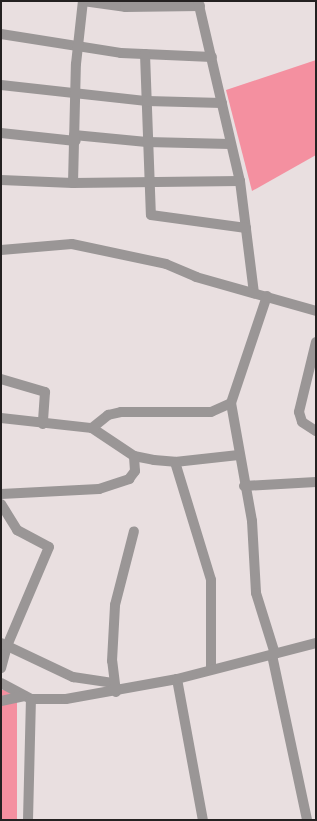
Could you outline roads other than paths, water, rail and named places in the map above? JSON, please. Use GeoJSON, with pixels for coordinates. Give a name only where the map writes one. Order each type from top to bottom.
{"type":"FeatureCollection","features":[{"type":"Feature","properties":{"kind":"street"},"geometry":{"type":"LineString","coordinates":[[73,183],[75,93],[78,44],[83,1],[125,7],[199,3],[230,144],[240,181],[254,293]]}},
{"type":"Feature","properties":{"kind":"street"},"geometry":{"type":"LineString","coordinates":[[1,34],[145,54],[212,58]]}},
{"type":"Feature","properties":{"kind":"street"},"geometry":{"type":"LineString","coordinates":[[145,54],[149,183],[153,216],[246,228]]}},
{"type":"Feature","properties":{"kind":"street"},"geometry":{"type":"LineString","coordinates":[[1,85],[147,101],[222,103]]}},
{"type":"Feature","properties":{"kind":"street"},"geometry":{"type":"LineString","coordinates":[[1,133],[147,142],[230,144]]}},
{"type":"Feature","properties":{"kind":"street"},"geometry":{"type":"LineString","coordinates":[[1,180],[73,183],[240,181]]}},
{"type":"Feature","properties":{"kind":"street"},"geometry":{"type":"LineString","coordinates":[[1,250],[72,244],[166,264],[196,278],[267,296],[316,311]]}},
{"type":"Feature","properties":{"kind":"street"},"geometry":{"type":"LineString","coordinates":[[267,296],[231,402],[244,486],[252,521],[256,593],[273,654],[307,820]]}},
{"type":"Feature","properties":{"kind":"street"},"geometry":{"type":"LineString","coordinates":[[316,342],[299,412],[302,422],[316,431]]}},
{"type":"Feature","properties":{"kind":"street"},"geometry":{"type":"LineString","coordinates":[[1,379],[45,392],[43,424]]}},
{"type":"Feature","properties":{"kind":"street"},"geometry":{"type":"LineString","coordinates":[[92,428],[108,416],[121,412],[211,412],[231,402]]}},
{"type":"Feature","properties":{"kind":"street"},"geometry":{"type":"LineString","coordinates":[[1,418],[43,424],[92,428],[134,456],[175,462],[239,456]]}},
{"type":"Feature","properties":{"kind":"street"},"geometry":{"type":"LineString","coordinates":[[1,494],[99,489],[129,479],[135,471],[134,456]]}},
{"type":"Feature","properties":{"kind":"street"},"geometry":{"type":"LineString","coordinates":[[175,462],[211,580],[212,669]]}},
{"type":"Feature","properties":{"kind":"street"},"geometry":{"type":"LineString","coordinates":[[244,486],[316,482]]}},
{"type":"Feature","properties":{"kind":"street"},"geometry":{"type":"LineString","coordinates":[[1,504],[17,530],[49,548],[4,645],[1,668]]}},
{"type":"Feature","properties":{"kind":"street"},"geometry":{"type":"LineString","coordinates":[[114,687],[115,605],[134,531]]}},
{"type":"Feature","properties":{"kind":"street"},"geometry":{"type":"LineString","coordinates":[[1,701],[27,698],[51,701],[114,687],[176,679],[316,643]]}},
{"type":"Feature","properties":{"kind":"street"},"geometry":{"type":"LineString","coordinates":[[4,645],[73,677],[114,687]]}},
{"type":"Feature","properties":{"kind":"street"},"geometry":{"type":"LineString","coordinates":[[176,679],[203,820]]}},
{"type":"Feature","properties":{"kind":"street"},"geometry":{"type":"LineString","coordinates":[[1,682],[27,698]]}},
{"type":"Feature","properties":{"kind":"street"},"geometry":{"type":"LineString","coordinates":[[27,698],[28,820]]}}]}
